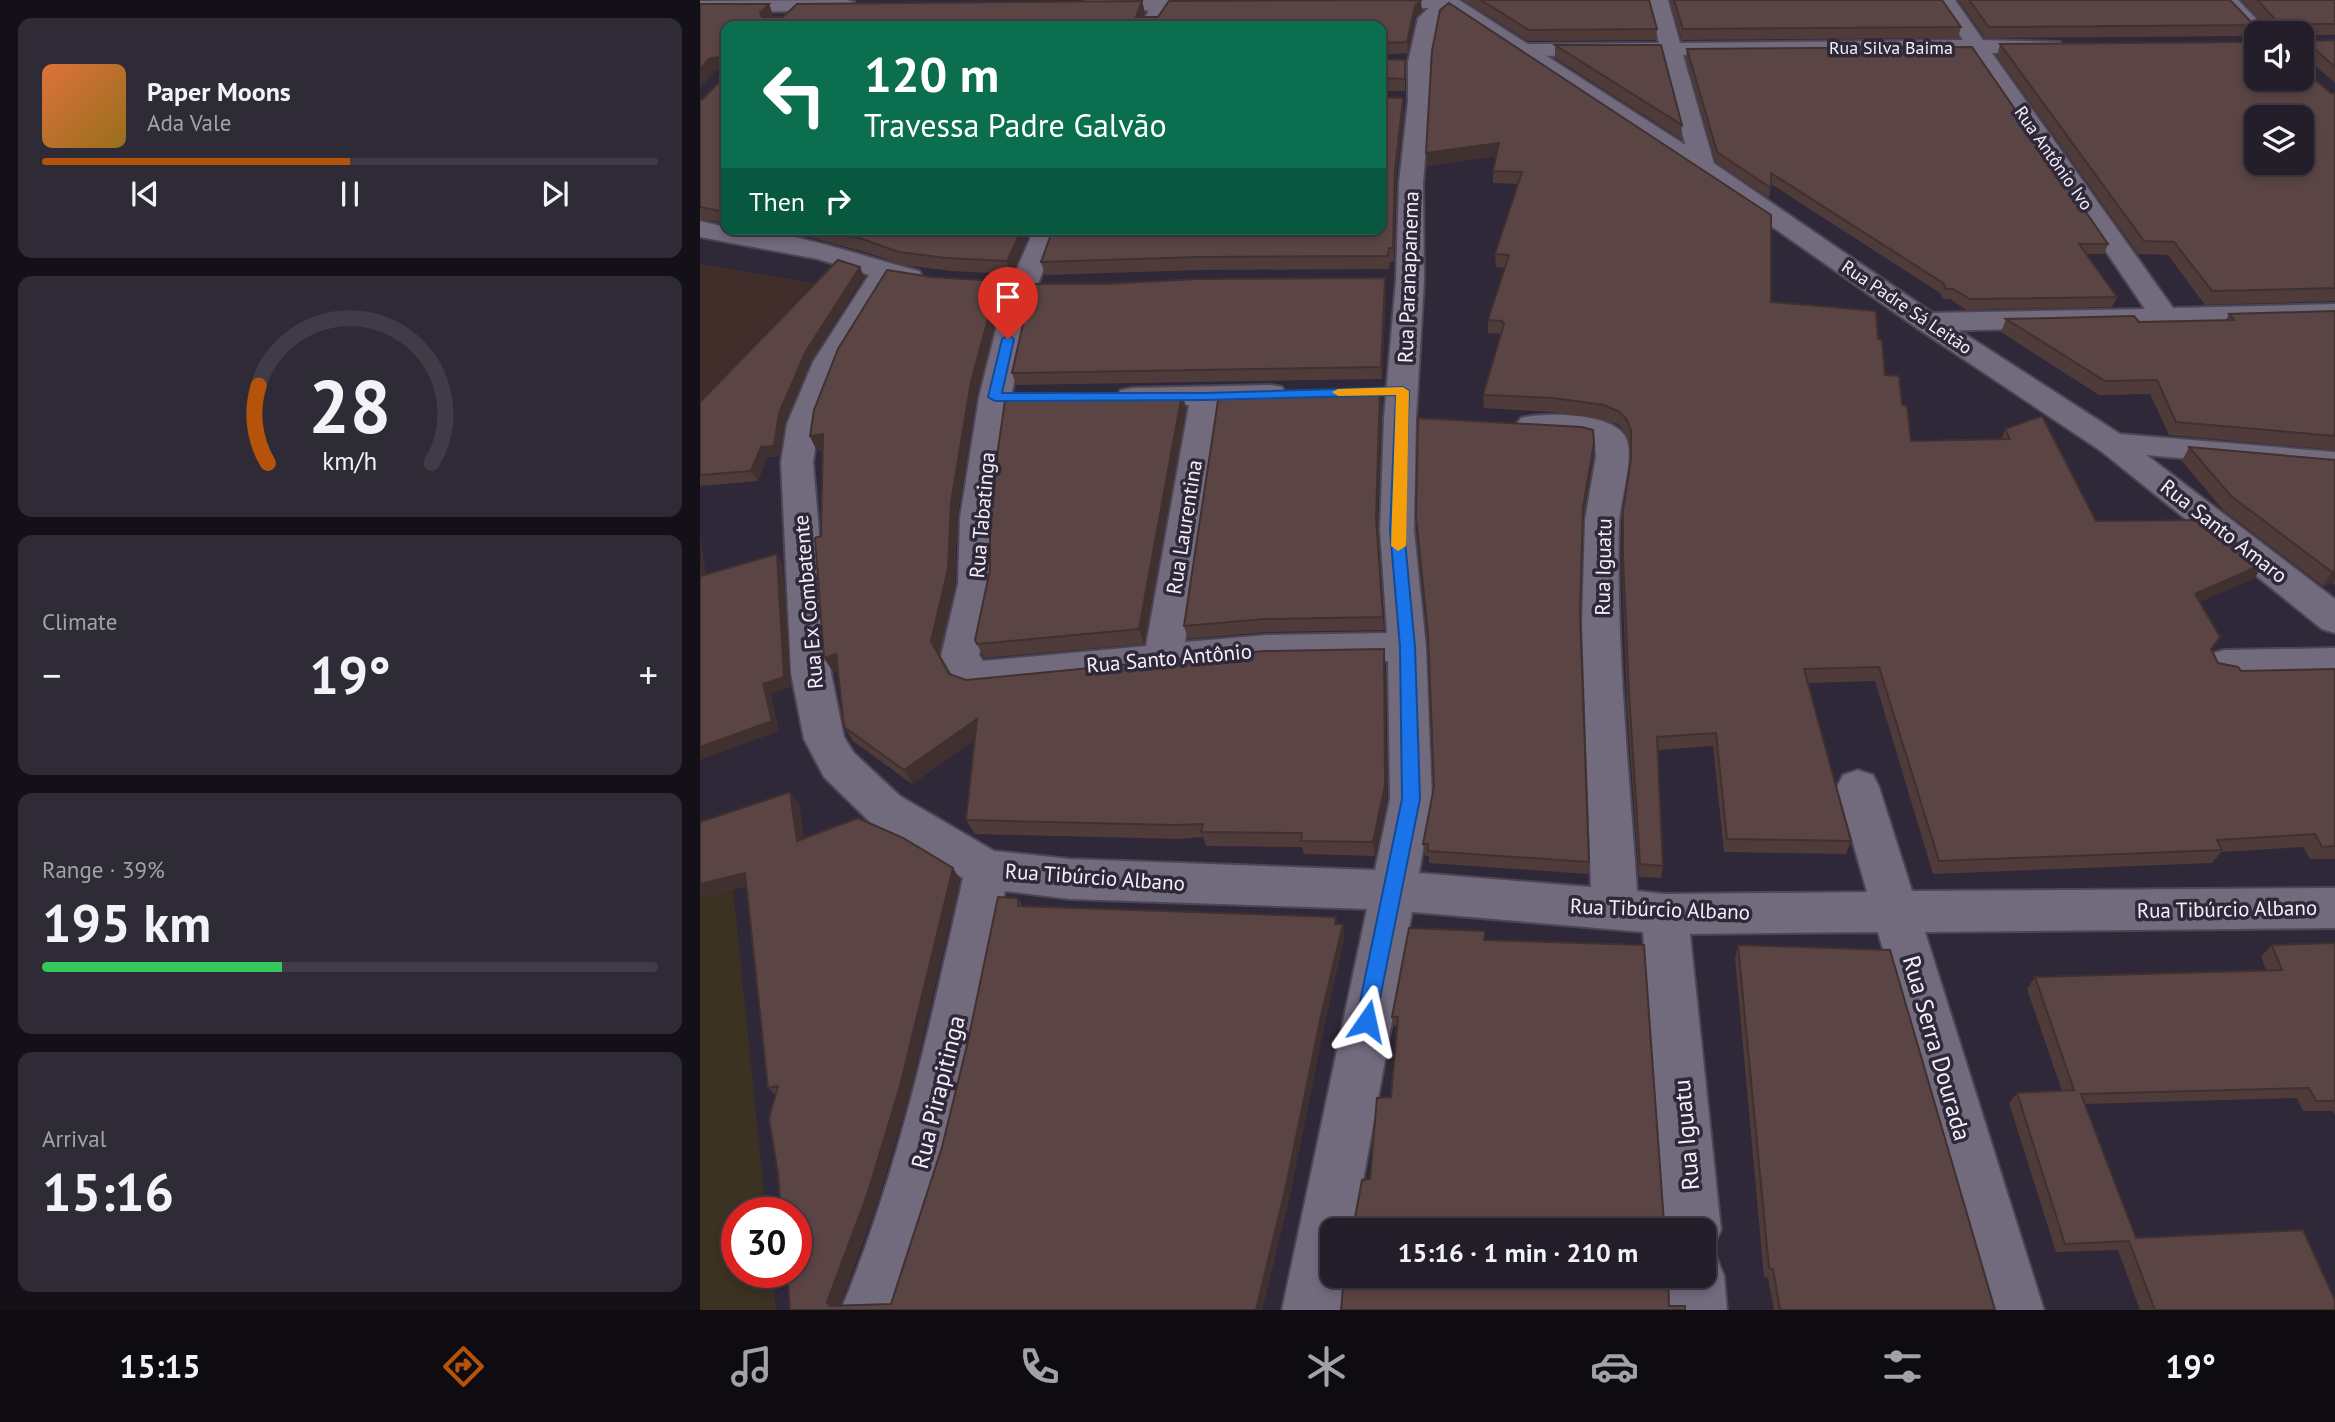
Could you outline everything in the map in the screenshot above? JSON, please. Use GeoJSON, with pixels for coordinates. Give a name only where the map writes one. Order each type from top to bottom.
{"type":"FeatureCollection","features":[{"type":"Feature","properties":{"kind":"street"},"geometry":{"type":"LineString","coordinates":[[1658,0],[1703,167]]}},
{"type":"Feature","properties":{"kind":"street","name":"Rua Antônio Ivo"},"geometry":{"type":"LineString","coordinates":[[1945,0],[2164,316]]}},
{"type":"Feature","properties":{"kind":"street"},"geometry":{"type":"LineString","coordinates":[[2227,0],[2248,21]]}},
{"type":"Feature","properties":{"kind":"street"},"geometry":{"type":"LineString","coordinates":[[1343,2],[1448,1]]}},
{"type":"Feature","properties":{"kind":"street","name":"Rua Padre Sá Leitão"},"geometry":{"type":"LineString","coordinates":[[1448,1],[1703,167],[1927,322],[2112,444]]}},
{"type":"Feature","properties":{"kind":"street","name":"Rua Paranapanema"},"geometry":{"type":"LineString","coordinates":[[1311,1310],[1411,799],[1408,647],[1397,530],[1402,405],[1397,280],[1406,62],[1429,18],[1448,1]]}},
{"type":"Feature","properties":{"kind":"street"},"geometry":{"type":"LineString","coordinates":[[782,21],[800,3]]}},
{"type":"Feature","properties":{"kind":"street"},"geometry":{"type":"LineString","coordinates":[[700,7],[800,3],[865,6]]}},
{"type":"Feature","properties":{"kind":"street"},"geometry":{"type":"LineString","coordinates":[[1153,21],[1164,3]]}},
{"type":"Feature","properties":{"kind":"street"},"geometry":{"type":"LineString","coordinates":[[1068,5],[1232,4]]}},
{"type":"Feature","properties":{"kind":"street","name":"Rua Silva Baima"},"geometry":{"type":"LineString","coordinates":[[1527,50],[2074,46]]}},
{"type":"Feature","properties":{"kind":"street"},"geometry":{"type":"LineString","coordinates":[[700,229],[721,233]]}},
{"type":"Feature","properties":{"kind":"street"},"geometry":{"type":"LineString","coordinates":[[732,235],[818,251],[858,261],[884,272],[936,280]]}},
{"type":"Feature","properties":{"kind":"street","name":"Rua Tabatinga"},"geometry":{"type":"LineString","coordinates":[[963,640],[976,584],[977,518],[1008,397],[1023,285],[1044,235]]}},
{"type":"Feature","properties":{"kind":"street","name":"Rua Ex Combatente"},"geometry":{"type":"LineString","coordinates":[[884,272],[828,362],[803,424],[797,462],[811,673],[824,739],[839,765],[885,809],[987,870]]}},
{"type":"Feature","properties":{"kind":"street"},"geometry":{"type":"LineString","coordinates":[[1927,322],[2335,313]]}},
{"type":"Feature","properties":{"kind":"street"},"geometry":{"type":"LineString","coordinates":[[1098,397],[1298,394]]}},
{"type":"Feature","properties":{"kind":"street","name":"Rua Laurentina"},"geometry":{"type":"LineString","coordinates":[[1163,658],[1206,396]]}},
{"type":"Feature","properties":{"kind":"street","name":"Rua Iguatu"},"geometry":{"type":"LineString","coordinates":[[1507,423],[1586,427],[1606,434],[1611,440],[1612,456],[1602,520],[1601,625],[1615,910]]}},
{"type":"Feature","properties":{"kind":"street"},"geometry":{"type":"LineString","coordinates":[[2112,444],[2335,462]]}},
{"type":"Feature","properties":{"kind":"street","name":"Rua Santo Amaro"},"geometry":{"type":"LineString","coordinates":[[2112,444],[2335,618]]}},
{"type":"Feature","properties":{"kind":"street","name":"Rua Santo Antônio"},"geometry":{"type":"LineString","coordinates":[[963,640],[960,656],[973,677],[1267,649],[1408,647]]}},
{"type":"Feature","properties":{"kind":"street"},"geometry":{"type":"LineString","coordinates":[[2224,664],[2335,662]]}},
{"type":"Feature","properties":{"kind":"street","name":"Rua Serra Dourada"},"geometry":{"type":"LineString","coordinates":[[1858,788],[2014,1310]]}},
{"type":"Feature","properties":{"kind":"street","name":"Rua Tibúrcio Albano"},"geometry":{"type":"LineString","coordinates":[[987,870],[1070,879],[1392,890],[1665,914],[2335,908]]}},
{"type":"Feature","properties":{"kind":"street","name":"Rua Pirapitinga"},"geometry":{"type":"LineString","coordinates":[[870,1310],[920,1169],[944,1077],[987,870]]}},
{"type":"Feature","properties":{"kind":"street","name":"Rua Iguatu"},"geometry":{"type":"LineString","coordinates":[[1665,914],[1692,1218]]}},
{"type":"Feature","properties":{"kind":"street"},"geometry":{"type":"LineString","coordinates":[[1697,1288],[1698,1310]]}},
{"type":"Feature","properties":{"kind":"shaded area"},"geometry":{"type":"Polygon","coordinates":[[[700,264],[813,283],[700,402],[700,264]]]}},
{"type":"Feature","properties":{"kind":"shaded area"},"geometry":{"type":"Polygon","coordinates":[[[732,878],[764,1197],[721,1197],[721,1288],[774,1288],[776,1310],[700,1310],[700,886],[732,878]]]}},
{"type":"Feature","properties":{"kind":"building"},"geometry":{"type":"Polygon","coordinates":[[[1421,0],[1415,6],[1407,42],[1386,43],[1386,21],[721,21],[721,57],[710,58],[700,69],[700,4],[769,4],[760,13],[762,17],[783,17],[797,4],[1142,1],[1136,17],[1158,17],[1169,1],[1421,0]]]}},
{"type":"Feature","properties":{"kind":"building"},"geometry":{"type":"Polygon","coordinates":[[[1481,0],[1649,0],[1657,29],[1529,30],[1481,0]]]}},
{"type":"Feature","properties":{"kind":"building"},"geometry":{"type":"Polygon","coordinates":[[[1674,0],[1942,0],[1961,27],[1683,29],[1674,0]]]}},
{"type":"Feature","properties":{"kind":"building"},"geometry":{"type":"Polygon","coordinates":[[[1969,0],[2230,0],[2250,21],[2244,21],[2244,25],[1989,27],[1969,0]]]}},
{"type":"Feature","properties":{"kind":"building"},"geometry":{"type":"Polygon","coordinates":[[[2257,0],[2335,0],[2335,24],[2277,21],[2257,0]]]}},
{"type":"Feature","properties":{"kind":"building"},"geometry":{"type":"Polygon","coordinates":[[[1449,3],[1771,215],[1771,302],[1876,311],[1885,375],[1899,376],[1902,405],[1907,406],[1911,441],[2010,439],[2005,429],[2042,416],[2096,521],[2207,520],[2263,564],[2195,594],[2220,637],[2211,649],[2218,663],[2238,667],[2241,671],[2335,669],[2335,846],[2322,847],[2315,834],[2217,840],[2222,850],[1939,861],[1879,667],[1804,669],[1851,841],[1727,839],[1716,733],[1657,737],[1663,866],[1640,864],[1623,556],[1623,510],[1631,459],[1631,431],[1620,412],[1604,405],[1553,398],[1483,395],[1504,324],[1502,321],[1488,320],[1509,255],[1495,254],[1522,172],[1493,171],[1499,143],[1426,153],[1432,51],[1440,10],[1449,3]]]}},
{"type":"Feature","properties":{"kind":"building"},"geometry":{"type":"Polygon","coordinates":[[[2335,40],[2335,67],[2316,50],[2314,41],[2335,40]]]}},
{"type":"Feature","properties":{"kind":"building"},"geometry":{"type":"Polygon","coordinates":[[[2244,42],[2244,91],[2314,91],[2314,78],[2335,94],[2335,288],[2212,291],[2174,242],[2144,241],[2000,44],[2244,42]]]}},
{"type":"Feature","properties":{"kind":"building"},"geometry":{"type":"Polygon","coordinates":[[[1555,45],[1661,45],[1682,125],[1555,45]]]}},
{"type":"Feature","properties":{"kind":"building"},"geometry":{"type":"Polygon","coordinates":[[[1972,47],[2108,244],[2079,244],[2117,297],[1970,299],[1953,289],[1946,289],[1943,283],[1771,173],[1771,188],[1717,152],[1687,49],[1972,47]]]}},
{"type":"Feature","properties":{"kind":"building"},"geometry":{"type":"Polygon","coordinates":[[[1386,59],[1405,60],[1405,79],[1386,78],[1386,59]]]}},
{"type":"Feature","properties":{"kind":"building"},"geometry":{"type":"Polygon","coordinates":[[[721,80],[721,212],[700,207],[700,100],[721,80]]]}},
{"type":"Feature","properties":{"kind":"building"},"geometry":{"type":"Polygon","coordinates":[[[1386,97],[1403,98],[1395,170],[1393,248],[1389,248],[1388,256],[1198,257],[1041,262],[1051,235],[1386,235],[1386,97]]]}},
{"type":"Feature","properties":{"kind":"building"},"geometry":{"type":"Polygon","coordinates":[[[847,235],[1019,235],[1007,261],[899,252],[847,235]]]}},
{"type":"Feature","properties":{"kind":"building"},"geometry":{"type":"Polygon","coordinates":[[[838,260],[860,267],[806,351],[779,413],[774,446],[761,447],[751,471],[700,475],[700,402],[838,260]]]}},
{"type":"Feature","properties":{"kind":"building"},"geometry":{"type":"Polygon","coordinates":[[[887,270],[931,277],[998,281],[971,382],[951,503],[948,569],[931,641],[949,674],[966,680],[1264,651],[1384,649],[1385,785],[1373,842],[1301,841],[1302,833],[1201,832],[1203,824],[966,820],[977,719],[904,770],[844,727],[836,654],[824,658],[815,538],[821,536],[823,434],[810,436],[814,410],[838,349],[887,270]]]}},
{"type":"Feature","properties":{"kind":"building"},"geometry":{"type":"Polygon","coordinates":[[[1385,278],[1381,367],[1012,373],[1032,284],[1103,284],[1198,279],[1385,278]]]}},
{"type":"Feature","properties":{"kind":"building"},"geometry":{"type":"Polygon","coordinates":[[[2335,311],[2335,436],[2176,422],[2157,380],[2105,381],[2006,319],[2134,316],[2139,322],[2234,320],[2229,314],[2335,311]]]}},
{"type":"Feature","properties":{"kind":"building"},"geometry":{"type":"Polygon","coordinates":[[[1380,391],[1376,517],[1383,617],[1264,619],[1184,626],[1219,394],[1380,391]]]}},
{"type":"Feature","properties":{"kind":"building"},"geometry":{"type":"Polygon","coordinates":[[[1006,394],[1182,394],[1139,629],[977,644],[975,640],[990,570],[990,504],[1006,394]]]}},
{"type":"Feature","properties":{"kind":"building"},"geometry":{"type":"Polygon","coordinates":[[[1418,418],[1582,427],[1593,430],[1594,443],[1583,507],[1580,612],[1589,862],[1428,851],[1428,844],[1423,844],[1434,787],[1428,634],[1416,517],[1418,418]]]}},
{"type":"Feature","properties":{"kind":"building"},"geometry":{"type":"Polygon","coordinates":[[[2189,447],[2335,460],[2335,571],[2332,572],[2231,496],[2189,447]]]}},
{"type":"Feature","properties":{"kind":"building"},"geometry":{"type":"Polygon","coordinates":[[[777,554],[784,677],[763,684],[772,721],[700,747],[700,570],[701,576],[777,554]]]}},
{"type":"Feature","properties":{"kind":"building"},"geometry":{"type":"Polygon","coordinates":[[[790,792],[797,841],[858,818],[903,838],[953,868],[900,1086],[867,1195],[827,1302],[830,1306],[891,1304],[942,1147],[968,1041],[998,897],[1018,898],[1018,906],[1336,917],[1335,924],[1343,924],[1256,1310],[790,1310],[788,1288],[812,1288],[812,1197],[780,1197],[769,1118],[778,1086],[768,1088],[745,873],[700,884],[700,822],[790,792]]]}},
{"type":"Feature","properties":{"kind":"building"},"geometry":{"type":"Polygon","coordinates":[[[1409,928],[1485,931],[1484,940],[1644,945],[1664,1218],[1355,1218],[1362,1180],[1370,1179],[1377,1098],[1391,1097],[1398,1017],[1392,1017],[1409,928]]]}},
{"type":"Feature","properties":{"kind":"building"},"geometry":{"type":"Polygon","coordinates":[[[2335,943],[2335,1101],[2316,1101],[2309,1088],[2081,1094],[2136,1238],[2303,1230],[2335,1300],[2335,1310],[2155,1310],[2129,1241],[2065,1244],[2017,1093],[2074,1090],[2035,977],[2282,970],[2272,945],[2335,943]]]}},
{"type":"Feature","properties":{"kind":"building"},"geometry":{"type":"Polygon","coordinates":[[[1738,945],[1890,950],[1995,1310],[1780,1310],[1773,1269],[1769,1268],[1738,945]]]}},
{"type":"Feature","properties":{"kind":"building"},"geometry":{"type":"Polygon","coordinates":[[[1343,1288],[1668,1288],[1669,1306],[1685,1306],[1685,1310],[1341,1310],[1343,1288]]]}},
{"type":"Feature","properties":{"kind":"slow traffic"},"geometry":{"type":"LineString","coordinates":[[1338,392],[1403,391],[1398,474],[1398,546]]}},
{"type":"Feature","properties":{"kind":"route"},"geometry":{"type":"LineString","coordinates":[[1008,339],[995,397],[1206,396],[1403,391],[1397,530],[1408,647],[1411,799],[1367,1021]]}}]}
